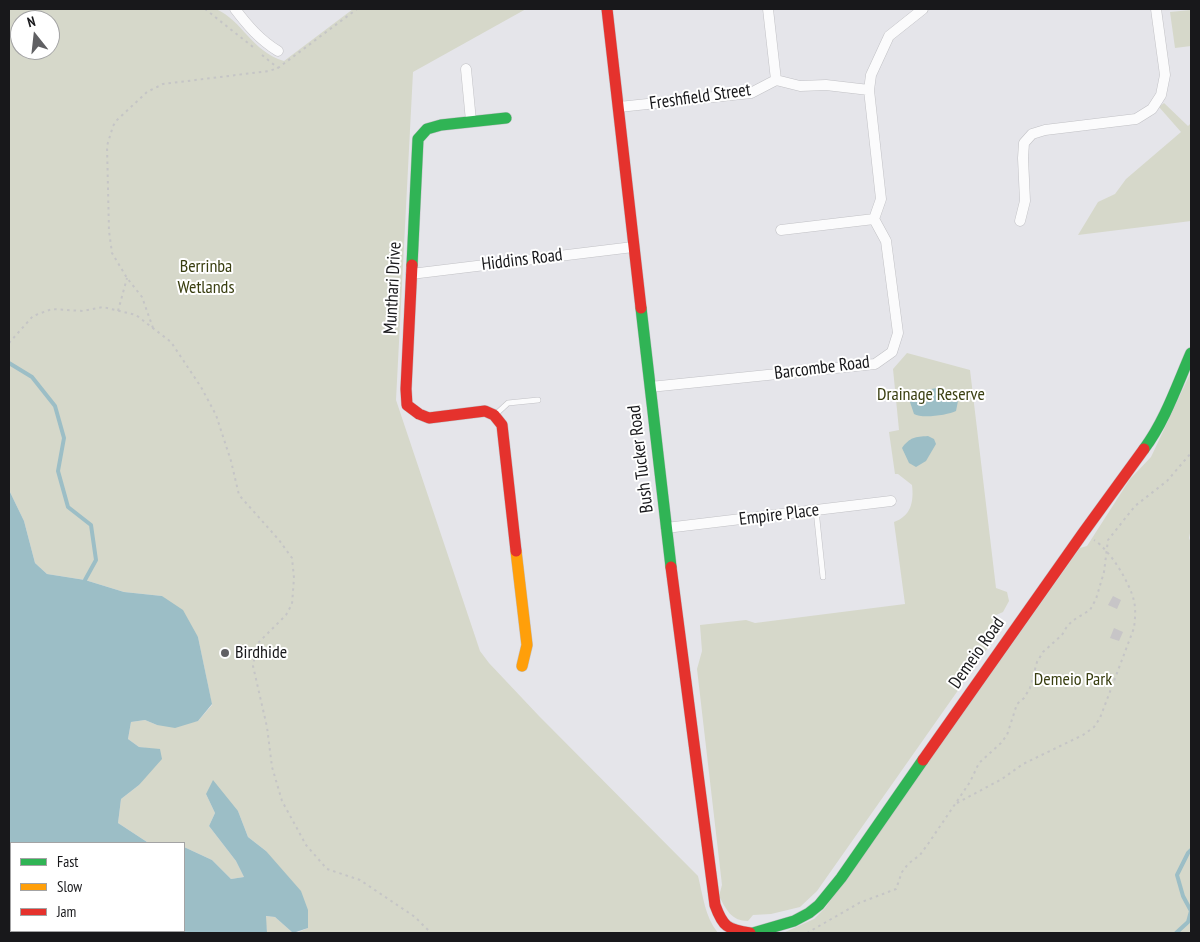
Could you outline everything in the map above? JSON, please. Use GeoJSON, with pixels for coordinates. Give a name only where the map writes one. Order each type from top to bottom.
{"type":"FeatureCollection","features":[{"type":"Feature","properties":{"kind":"street"},"geometry":{"type":"LineString","coordinates":[[235,9],[264,42],[278,51]]}},
{"type":"Feature","properties":{"kind":"street","name":"Bush Tucker Road"},"geometry":{"type":"LineString","coordinates":[[607,9],[666,528],[715,905]]}},
{"type":"Feature","properties":{"kind":"street"},"geometry":{"type":"LineString","coordinates":[[768,9],[776,80],[800,86],[826,85],[869,90]]}},
{"type":"Feature","properties":{"kind":"street"},"geometry":{"type":"LineString","coordinates":[[781,230],[874,219],[881,199],[869,90],[871,75],[889,36],[923,9]]}},
{"type":"Feature","properties":{"kind":"street"},"geometry":{"type":"LineString","coordinates":[[1020,220],[1024,201],[1024,143],[1032,134],[1045,130],[1136,119],[1152,109],[1161,95],[1165,75],[1156,9]]}},
{"type":"Feature","properties":{"kind":"street"},"geometry":{"type":"LineString","coordinates":[[466,69],[471,121]]}},
{"type":"Feature","properties":{"kind":"street","name":"Freshfield Street"},"geometry":{"type":"LineString","coordinates":[[619,108],[751,93],[776,80]]}},
{"type":"Feature","properties":{"kind":"street","name":"Munthari Drive"},"geometry":{"type":"LineString","coordinates":[[494,415],[486,411],[429,418],[419,414],[407,405],[406,389],[418,139],[428,129],[441,125],[506,118]]}},
{"type":"Feature","properties":{"kind":"street","name":"Barcombe Road"},"geometry":{"type":"LineString","coordinates":[[650,387],[875,364],[892,352],[898,333],[886,241],[874,219]]}},
{"type":"Feature","properties":{"kind":"street","name":"Hiddins Road"},"geometry":{"type":"LineString","coordinates":[[411,274],[634,247]]}},
{"type":"Feature","properties":{"kind":"street","name":"Demeio Road"},"geometry":{"type":"LineString","coordinates":[[715,905],[722,923],[730,930],[752,933],[787,925],[817,907],[842,878],[1083,533],[1150,441],[1170,402],[1191,353]]}},
{"type":"Feature","properties":{"kind":"street"},"geometry":{"type":"LineString","coordinates":[[494,415],[502,425],[527,645],[522,666]]}},
{"type":"Feature","properties":{"kind":"street","name":"Empire Place"},"geometry":{"type":"LineString","coordinates":[[666,528],[892,501]]}},
{"type":"Feature","properties":{"kind":"lane"},"geometry":{"type":"LineString","coordinates":[[494,415],[508,403],[538,400]]}},
{"type":"Feature","properties":{"kind":"lane"},"geometry":{"type":"LineString","coordinates":[[816,510],[823,577]]}},
{"type":"Feature","properties":{"kind":"path"},"geometry":{"type":"LineString","coordinates":[[206,9],[278,68]]}},
{"type":"Feature","properties":{"kind":"path"},"geometry":{"type":"LineString","coordinates":[[153,328],[142,297],[127,278],[112,253],[109,231],[107,146],[113,126],[147,92],[163,84],[269,71],[278,68],[357,9]]}},
{"type":"Feature","properties":{"kind":"path"},"geometry":{"type":"LineString","coordinates":[[118,311],[127,278]]}},
{"type":"Feature","properties":{"kind":"path"},"geometry":{"type":"LineString","coordinates":[[9,343],[33,316],[52,309],[84,311],[103,308],[136,316],[171,342],[205,394],[216,415],[231,461],[239,495],[279,540],[292,558],[294,578],[292,604],[286,616],[257,644],[252,666],[267,726],[272,767],[282,801],[306,845],[327,869],[360,880],[415,917],[431,933]]}},
{"type":"Feature","properties":{"kind":"path"},"geometry":{"type":"LineString","coordinates":[[808,933],[859,903],[896,889],[902,872],[908,864],[920,855],[970,782],[979,763],[1007,735],[1017,704],[1024,698],[1030,688],[1037,662],[1043,652],[1062,635],[1072,621],[1090,610],[1096,599],[1104,572],[1108,540],[1135,506],[1167,481],[1191,453]]}},
{"type":"Feature","properties":{"kind":"path"},"geometry":{"type":"LineString","coordinates":[[957,802],[1002,779],[1023,764],[1083,735],[1094,727],[1100,718],[1134,628],[1135,615],[1131,590],[1108,552],[1101,544],[1083,533]]}},
{"type":"Feature","properties":{"kind":"green space","name":"Berrinba Wetlands"},"geometry":{"type":"Polygon","coordinates":[[[9,9],[216,9],[225,14],[263,50],[284,61],[353,9],[526,9],[413,72],[396,400],[480,651],[539,716],[698,876],[707,913],[718,933],[296,933],[308,928],[266,851],[248,837],[238,811],[206,794],[215,813],[209,826],[236,861],[244,877],[231,879],[212,860],[185,847],[185,842],[147,842],[118,823],[121,799],[139,785],[160,750],[139,747],[128,739],[131,722],[145,720],[157,725],[198,721],[212,705],[198,637],[162,596],[124,592],[85,580],[47,574],[35,563],[24,521],[9,490],[9,9]]]}},
{"type":"Feature","properties":{"kind":"green space"},"geometry":{"type":"Polygon","coordinates":[[[1191,10],[1191,46],[1175,48],[1170,12],[1191,10]]]}},
{"type":"Feature","properties":{"kind":"green space"},"geometry":{"type":"Polygon","coordinates":[[[1164,103],[1188,126],[1191,123],[1191,221],[1078,235],[1098,202],[1115,194],[1126,179],[1181,132],[1159,107],[1164,103]]]}},
{"type":"Feature","properties":{"kind":"green space","name":"Drainage Reserve"},"geometry":{"type":"Polygon","coordinates":[[[907,353],[970,370],[996,588],[1007,592],[1009,601],[1003,612],[994,616],[992,642],[817,891],[800,907],[771,914],[753,915],[748,921],[737,919],[733,917],[719,896],[722,885],[697,669],[702,651],[700,625],[746,620],[755,623],[905,604],[894,522],[904,516],[910,508],[912,503],[912,485],[898,474],[895,474],[889,432],[899,430],[893,369],[907,353]]]}},
{"type":"Feature","properties":{"kind":"green space","name":"Demeio Park"},"geometry":{"type":"Polygon","coordinates":[[[1191,372],[1191,528],[1189,538],[1191,543],[1191,933],[783,933],[814,919],[825,908],[1080,548],[1087,546],[1130,479],[1151,457],[1191,372]]]}},
{"type":"Feature","properties":{"kind":"green space"},"geometry":{"type":"Polygon","coordinates":[[[265,916],[275,917],[293,933],[267,933],[265,916]]]}},
{"type":"Feature","properties":{"kind":"water"},"geometry":{"type":"Polygon","coordinates":[[[937,388],[949,391],[957,396],[956,411],[935,416],[914,414],[907,393],[937,388]]]}},
{"type":"Feature","properties":{"kind":"water"},"geometry":{"type":"Polygon","coordinates":[[[928,436],[934,439],[936,444],[926,461],[916,467],[909,463],[902,448],[913,438],[928,436]]]}},
{"type":"Feature","properties":{"kind":"water"},"geometry":{"type":"Polygon","coordinates":[[[9,490],[24,521],[35,563],[47,574],[85,580],[124,592],[162,596],[183,610],[198,637],[212,704],[198,721],[175,728],[157,725],[145,720],[131,722],[128,739],[139,747],[160,749],[162,759],[139,785],[121,799],[118,823],[147,842],[10,842],[10,932],[185,932],[185,847],[212,860],[231,879],[244,877],[236,861],[209,826],[215,813],[206,794],[213,780],[238,811],[248,837],[266,851],[301,891],[308,910],[308,928],[293,933],[275,917],[266,916],[267,933],[9,933],[9,490]]]}},
{"type":"Feature","properties":{"kind":"building"},"geometry":{"type":"Polygon","coordinates":[[[1113,596],[1121,600],[1117,609],[1108,605],[1113,596]]]}},
{"type":"Feature","properties":{"kind":"building"},"geometry":{"type":"Polygon","coordinates":[[[1114,628],[1123,632],[1119,641],[1110,638],[1114,628]]]}},
{"type":"Feature","properties":{"kind":"waterway"},"geometry":{"type":"LineString","coordinates":[[9,363],[32,377],[55,406],[64,438],[58,471],[68,507],[91,525],[96,560],[85,580]]}},
{"type":"Feature","properties":{"kind":"waterway"},"geometry":{"type":"LineString","coordinates":[[1176,933],[1188,922],[1191,911],[1183,896],[1177,875],[1191,850]]}},
{"type":"Feature","properties":{"kind":"traffic: fast"},"geometry":{"type":"LineString","coordinates":[[412,265],[418,139],[427,129],[441,125],[506,118]]}},
{"type":"Feature","properties":{"kind":"traffic: fast"},"geometry":{"type":"LineString","coordinates":[[641,308],[671,567]]}},
{"type":"Feature","properties":{"kind":"traffic: fast"},"geometry":{"type":"LineString","coordinates":[[1144,449],[1164,415],[1191,353]]}},
{"type":"Feature","properties":{"kind":"traffic: fast"},"geometry":{"type":"LineString","coordinates":[[753,933],[794,921],[819,905],[841,878],[923,760]]}},
{"type":"Feature","properties":{"kind":"traffic: slow"},"geometry":{"type":"LineString","coordinates":[[516,551],[527,645],[522,666]]}},
{"type":"Feature","properties":{"kind":"traffic: jam"},"geometry":{"type":"LineString","coordinates":[[607,9],[641,308]]}},
{"type":"Feature","properties":{"kind":"traffic: jam"},"geometry":{"type":"LineString","coordinates":[[412,265],[406,389],[407,405],[419,414],[429,418],[485,411],[494,415],[502,425],[516,551]]}},
{"type":"Feature","properties":{"kind":"traffic: jam"},"geometry":{"type":"LineString","coordinates":[[923,760],[1144,449]]}},
{"type":"Feature","properties":{"kind":"traffic: jam"},"geometry":{"type":"LineString","coordinates":[[671,567],[715,905],[727,926],[750,933]]}},
{"type":"Feature","properties":{"kind":"place","name":"Birdhide"},"geometry":{"type":"Point","coordinates":[225,653]}}]}
